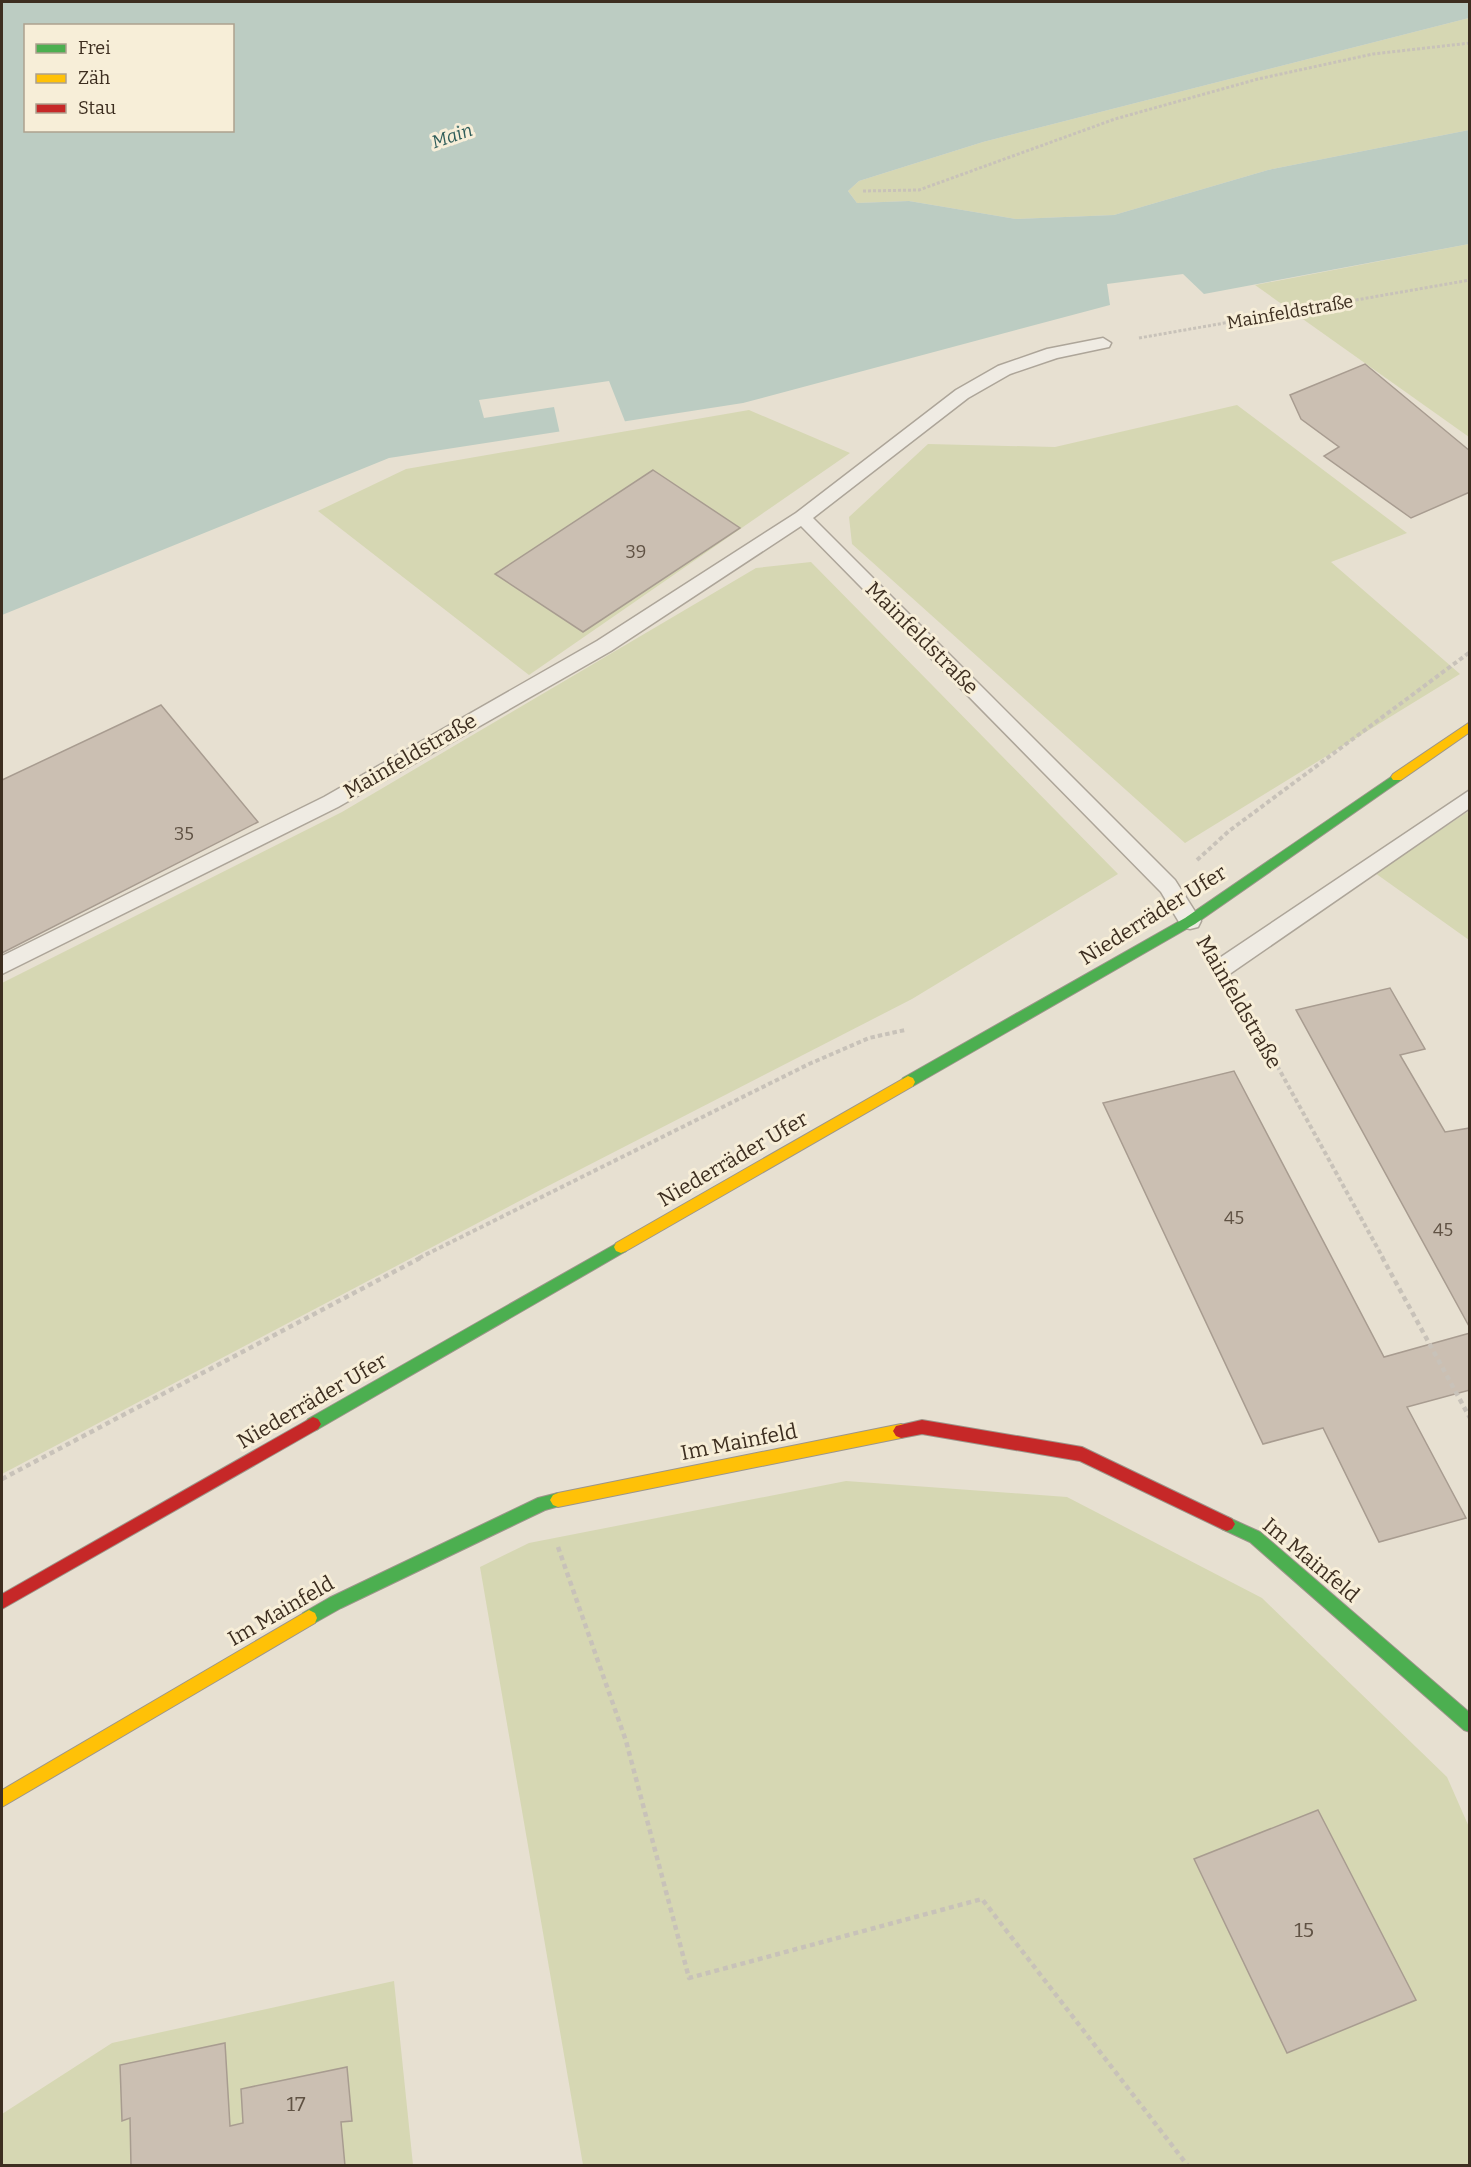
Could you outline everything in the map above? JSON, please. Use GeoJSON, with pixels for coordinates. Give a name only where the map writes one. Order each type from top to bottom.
{"type":"FeatureCollection","features":[{"type":"Feature","properties":{"kind":"main road","name":"Niederräder Ufer"},"geometry":{"type":"LineString","coordinates":[[2,1602],[1190,921],[1470,726]]}},
{"type":"Feature","properties":{"kind":"main road","name":"Im Mainfeld"},"geometry":{"type":"LineString","coordinates":[[2,1799],[335,1603],[543,1503],[922,1426],[1082,1454],[1255,1537],[1470,1724]]}},
{"type":"Feature","properties":{"kind":"lane","name":"Mainfeldstraße"},"geometry":{"type":"LineString","coordinates":[[2,966],[341,796],[604,646],[802,517],[962,394],[1004,370],[1053,353],[1103,343]]}},
{"type":"Feature","properties":{"kind":"lane","name":"Mainfeldstraße"},"geometry":{"type":"LineString","coordinates":[[802,517],[1168,886],[1190,921]]}},
{"type":"Feature","properties":{"kind":"lane"},"geometry":{"type":"LineString","coordinates":[[1223,967],[1470,797]]}},
{"type":"Feature","properties":{"kind":"path"},"geometry":{"type":"LineString","coordinates":[[863,191],[919,190],[1115,119],[1258,79],[1373,54],[1470,43]]}},
{"type":"Feature","properties":{"kind":"path","name":"Mainfeldstraße"},"geometry":{"type":"LineString","coordinates":[[1103,343],[1293,313],[1470,280]]}},
{"type":"Feature","properties":{"kind":"path"},"geometry":{"type":"LineString","coordinates":[[1168,886],[1229,831],[1470,652]]}},
{"type":"Feature","properties":{"kind":"path","name":"Mainfeldstraße"},"geometry":{"type":"LineString","coordinates":[[1223,967],[1470,1418]]}},
{"type":"Feature","properties":{"kind":"path"},"geometry":{"type":"LineString","coordinates":[[2,1479],[408,1264],[798,1070],[869,1038],[909,1030]]}},
{"type":"Feature","properties":{"kind":"path"},"geometry":{"type":"LineString","coordinates":[[543,1503],[626,1741],[689,1978],[982,1899],[1188,2166]]}},
{"type":"Feature","properties":{"kind":"green space"},"geometry":{"type":"Polygon","coordinates":[[[1469,18],[1469,130],[1268,170],[1114,215],[1016,219],[909,201],[857,203],[848,191],[859,181],[983,142],[1469,18]]]}},
{"type":"Feature","properties":{"kind":"green space"},"geometry":{"type":"Polygon","coordinates":[[[1469,244],[1469,437],[1255,285],[1469,244]]]}},
{"type":"Feature","properties":{"kind":"green space"},"geometry":{"type":"Polygon","coordinates":[[[1237,405],[1407,533],[1331,562],[1460,674],[1185,843],[852,544],[849,517],[928,444],[1055,447],[1237,405]]]}},
{"type":"Feature","properties":{"kind":"green space"},"geometry":{"type":"Polygon","coordinates":[[[749,410],[850,453],[529,675],[318,511],[406,469],[749,410]]]}},
{"type":"Feature","properties":{"kind":"green space"},"geometry":{"type":"Polygon","coordinates":[[[811,562],[1118,874],[912,999],[548,1186],[2,1474],[2,983],[342,812],[756,568],[811,562]]]}},
{"type":"Feature","properties":{"kind":"green space"},"geometry":{"type":"Polygon","coordinates":[[[1469,811],[1469,940],[1375,873],[1469,811]]]}},
{"type":"Feature","properties":{"kind":"green space"},"geometry":{"type":"Polygon","coordinates":[[[846,1481],[1067,1497],[1262,1598],[1447,1777],[1469,1827],[1469,2165],[583,2165],[480,1567],[529,1543],[846,1481]]]}},
{"type":"Feature","properties":{"kind":"green space"},"geometry":{"type":"Polygon","coordinates":[[[394,1981],[413,2165],[2,2166],[2,2114],[112,2043],[394,1981]]]}},
{"type":"Feature","properties":{"kind":"water","name":"Main"},"geometry":{"type":"Polygon","coordinates":[[[2,2],[1469,2],[1469,18],[983,142],[859,181],[848,191],[857,203],[909,201],[1016,219],[1114,215],[1268,170],[1469,130],[1469,244],[1204,294],[1183,274],[1107,284],[1110,305],[743,403],[389,458],[2,615],[2,2]]]}},
{"type":"Feature","properties":{"kind":"pier"},"geometry":{"type":"Polygon","coordinates":[[[609,381],[626,424],[560,434],[554,407],[484,418],[479,400],[609,381]]]}},
{"type":"Feature","properties":{"kind":"building"},"geometry":{"type":"Polygon","coordinates":[[[1365,364],[1470,451],[1470,492],[1411,518],[1324,456],[1339,447],[1301,419],[1290,395],[1365,364]]]}},
{"type":"Feature","properties":{"kind":"building"},"geometry":{"type":"Polygon","coordinates":[[[653,470],[740,528],[583,632],[495,574],[653,470]]]}},
{"type":"Feature","properties":{"kind":"building"},"geometry":{"type":"Polygon","coordinates":[[[161,705],[258,822],[2,953],[2,780],[161,705]]]}},
{"type":"Feature","properties":{"kind":"building"},"geometry":{"type":"Polygon","coordinates":[[[1390,988],[1425,1049],[1400,1055],[1445,1132],[1470,1128],[1470,1328],[1296,1010],[1390,988]]]}},
{"type":"Feature","properties":{"kind":"building"},"geometry":{"type":"Polygon","coordinates":[[[1234,1071],[1384,1357],[1470,1333],[1470,1390],[1407,1407],[1466,1518],[1379,1542],[1323,1428],[1263,1444],[1103,1103],[1234,1071]]]}},
{"type":"Feature","properties":{"kind":"building"},"geometry":{"type":"Polygon","coordinates":[[[1318,1810],[1416,2000],[1287,2053],[1194,1859],[1318,1810]]]}},
{"type":"Feature","properties":{"kind":"building"},"geometry":{"type":"Polygon","coordinates":[[[225,2043],[230,2126],[243,2123],[241,2089],[347,2067],[352,2121],[341,2122],[345,2166],[131,2166],[130,2118],[122,2121],[120,2065],[225,2043]]]}},
{"type":"Feature","properties":{"kind":"traffic: fast"},"geometry":{"type":"LineString","coordinates":[[908,1082],[1190,921],[1397,777]]}},
{"type":"Feature","properties":{"kind":"traffic: fast"},"geometry":{"type":"LineString","coordinates":[[313,1424],[621,1247]]}},
{"type":"Feature","properties":{"kind":"traffic: fast"},"geometry":{"type":"LineString","coordinates":[[309,1618],[335,1603],[543,1503],[558,1500]]}},
{"type":"Feature","properties":{"kind":"traffic: fast"},"geometry":{"type":"LineString","coordinates":[[1227,1524],[1255,1537],[1470,1724]]}},
{"type":"Feature","properties":{"kind":"traffic: slow"},"geometry":{"type":"LineString","coordinates":[[1397,777],[1470,726]]}},
{"type":"Feature","properties":{"kind":"traffic: slow"},"geometry":{"type":"LineString","coordinates":[[621,1247],[908,1082]]}},
{"type":"Feature","properties":{"kind":"traffic: slow"},"geometry":{"type":"LineString","coordinates":[[558,1500],[901,1431]]}},
{"type":"Feature","properties":{"kind":"traffic: slow"},"geometry":{"type":"LineString","coordinates":[[2,1799],[309,1618]]}},
{"type":"Feature","properties":{"kind":"traffic: jam"},"geometry":{"type":"LineString","coordinates":[[2,1602],[313,1424]]}},
{"type":"Feature","properties":{"kind":"traffic: jam"},"geometry":{"type":"LineString","coordinates":[[901,1431],[922,1427],[1082,1454],[1227,1524]]}}]}
